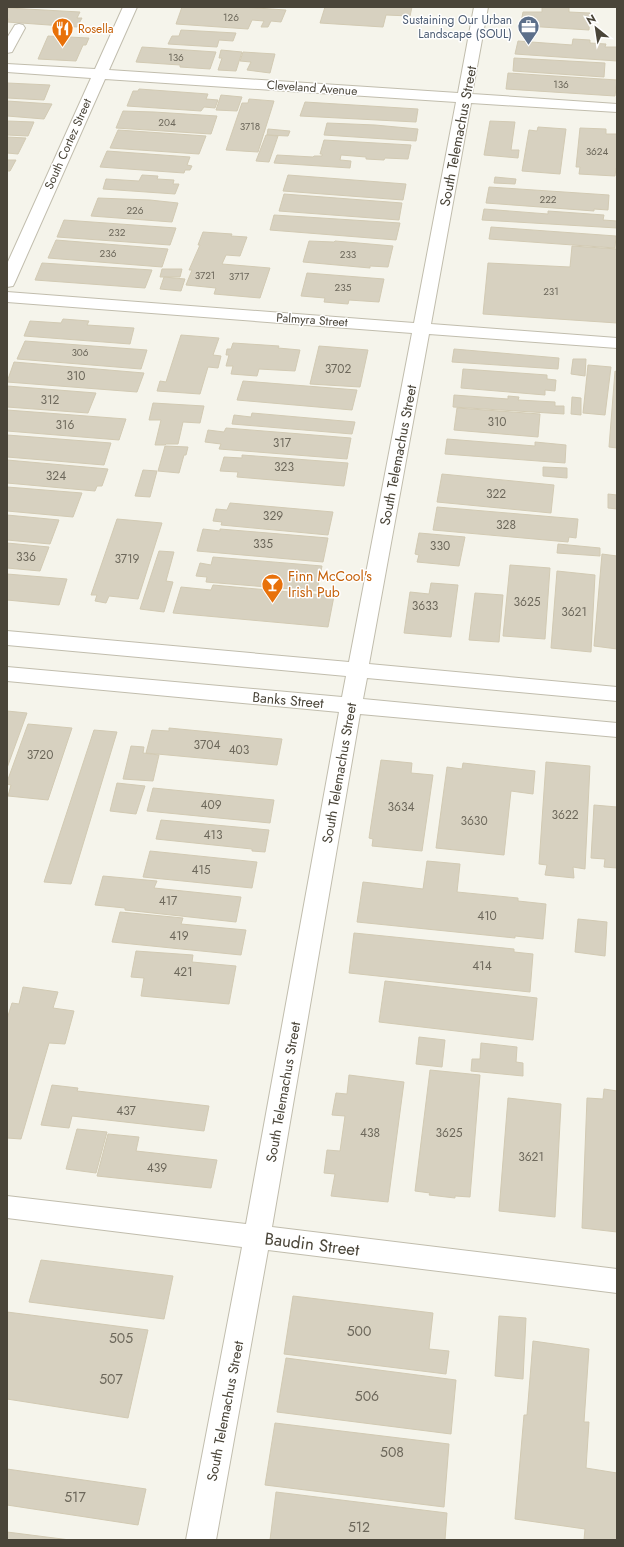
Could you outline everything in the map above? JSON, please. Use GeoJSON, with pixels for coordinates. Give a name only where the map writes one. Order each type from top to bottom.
{"type":"FeatureCollection","features":[{"type":"Feature","properties":{"kind":"street","name":"South Cortez Street"},"geometry":{"type":"LineString","coordinates":[[7,282],[130,7]]}},
{"type":"Feature","properties":{"kind":"street","name":"South Telemachus Street"},"geometry":{"type":"LineString","coordinates":[[201,1540],[257,1238],[351,705],[482,7]]}},
{"type":"Feature","properties":{"kind":"street","name":"Cleveland Avenue"},"geometry":{"type":"LineString","coordinates":[[7,68],[617,108]]}},
{"type":"Feature","properties":{"kind":"street","name":"Palmyra Street"},"geometry":{"type":"LineString","coordinates":[[7,297],[617,343]]}},
{"type":"Feature","properties":{"kind":"street"},"geometry":{"type":"LineString","coordinates":[[7,638],[617,694]]}},
{"type":"Feature","properties":{"kind":"street","name":"Banks Street"},"geometry":{"type":"LineString","coordinates":[[7,674],[617,730]]}},
{"type":"Feature","properties":{"kind":"street","name":"Baudin Street"},"geometry":{"type":"LineString","coordinates":[[7,1208],[617,1281]]}},
{"type":"Feature","properties":{"kind":"lane"},"geometry":{"type":"LineString","coordinates":[[7,49],[19,28]]}},
{"type":"Feature","properties":{"kind":"building"},"geometry":{"type":"Polygon","coordinates":[[[182,7],[241,7],[286,10],[281,22],[271,21],[268,27],[261,27],[264,21],[252,20],[248,29],[176,24],[182,7]]]}},
{"type":"Feature","properties":{"kind":"building"},"geometry":{"type":"Polygon","coordinates":[[[325,7],[412,7],[410,16],[386,15],[383,27],[320,23],[325,7]]]}},
{"type":"Feature","properties":{"kind":"building"},"geometry":{"type":"Polygon","coordinates":[[[542,7],[569,7],[569,12],[590,13],[589,30],[526,26],[526,22],[521,22],[523,12],[542,12],[542,7]]]}},
{"type":"Feature","properties":{"kind":"building"},"geometry":{"type":"Polygon","coordinates":[[[8,8],[80,12],[77,18],[82,18],[77,27],[7,22],[9,19],[7,19],[8,8]]]}},
{"type":"Feature","properties":{"kind":"building"},"geometry":{"type":"Polygon","coordinates":[[[181,30],[236,33],[233,41],[219,40],[217,47],[168,44],[172,36],[179,36],[181,30]]]}},
{"type":"Feature","properties":{"kind":"building"},"geometry":{"type":"Polygon","coordinates":[[[48,36],[89,38],[86,45],[83,45],[76,61],[38,59],[48,36]]]}},
{"type":"Feature","properties":{"kind":"building"},"geometry":{"type":"Polygon","coordinates":[[[573,39],[590,40],[590,43],[606,44],[605,47],[617,47],[617,61],[515,54],[518,41],[572,45],[573,39]]]}},
{"type":"Feature","properties":{"kind":"building"},"geometry":{"type":"Polygon","coordinates":[[[142,47],[216,52],[210,69],[180,67],[180,65],[136,62],[142,47]]]}},
{"type":"Feature","properties":{"kind":"building"},"geometry":{"type":"Polygon","coordinates":[[[221,50],[242,52],[236,71],[218,70],[222,58],[219,58],[221,50]]]}},
{"type":"Feature","properties":{"kind":"building"},"geometry":{"type":"Polygon","coordinates":[[[243,52],[275,54],[270,73],[247,70],[251,62],[240,61],[243,52]]]}},
{"type":"Feature","properties":{"kind":"building"},"geometry":{"type":"Polygon","coordinates":[[[514,58],[605,63],[604,77],[513,71],[514,58]]]}},
{"type":"Feature","properties":{"kind":"building"},"geometry":{"type":"Polygon","coordinates":[[[508,73],[617,80],[615,96],[506,89],[508,73]]]}},
{"type":"Feature","properties":{"kind":"building"},"geometry":{"type":"Polygon","coordinates":[[[7,83],[50,85],[44,100],[7,98],[7,83]]]}},
{"type":"Feature","properties":{"kind":"building"},"geometry":{"type":"Polygon","coordinates":[[[139,89],[208,94],[206,99],[218,100],[215,108],[204,107],[201,111],[127,106],[133,91],[138,91],[139,89]]]}},
{"type":"Feature","properties":{"kind":"building"},"geometry":{"type":"Polygon","coordinates":[[[221,95],[242,97],[237,111],[216,110],[221,95]]]}},
{"type":"Feature","properties":{"kind":"building"},"geometry":{"type":"Polygon","coordinates":[[[249,99],[274,101],[258,152],[226,150],[242,103],[248,103],[249,99]]]}},
{"type":"Feature","properties":{"kind":"building"},"geometry":{"type":"Polygon","coordinates":[[[7,101],[52,104],[44,119],[7,116],[7,101]]]}},
{"type":"Feature","properties":{"kind":"building"},"geometry":{"type":"Polygon","coordinates":[[[305,102],[418,109],[416,122],[300,116],[305,102]]]}},
{"type":"Feature","properties":{"kind":"building"},"geometry":{"type":"Polygon","coordinates":[[[123,111],[217,116],[211,134],[116,128],[123,111]]]}},
{"type":"Feature","properties":{"kind":"building"},"geometry":{"type":"Polygon","coordinates":[[[7,121],[34,122],[28,136],[7,135],[7,121]]]}},
{"type":"Feature","properties":{"kind":"building"},"geometry":{"type":"Polygon","coordinates":[[[490,121],[515,122],[511,150],[519,150],[518,158],[484,155],[490,121]]]}},
{"type":"Feature","properties":{"kind":"building"},"geometry":{"type":"Polygon","coordinates":[[[327,123],[418,129],[416,141],[324,135],[327,123]]]}},
{"type":"Feature","properties":{"kind":"building"},"geometry":{"type":"Polygon","coordinates":[[[538,127],[566,129],[560,174],[522,171],[529,130],[537,131],[538,127]]]}},
{"type":"Feature","properties":{"kind":"building"},"geometry":{"type":"Polygon","coordinates":[[[580,128],[606,129],[606,134],[617,134],[617,168],[615,176],[579,174],[580,167],[576,167],[580,128]]]}},
{"type":"Feature","properties":{"kind":"building"},"geometry":{"type":"Polygon","coordinates":[[[268,129],[290,131],[288,136],[267,135],[268,129]]]}},
{"type":"Feature","properties":{"kind":"building"},"geometry":{"type":"Polygon","coordinates":[[[118,130],[206,136],[199,154],[110,148],[118,130]]]}},
{"type":"Feature","properties":{"kind":"building"},"geometry":{"type":"Polygon","coordinates":[[[266,135],[278,136],[269,162],[256,161],[266,135]]]}},
{"type":"Feature","properties":{"kind":"building"},"geometry":{"type":"Polygon","coordinates":[[[7,137],[26,138],[18,154],[7,153],[7,137]]]}},
{"type":"Feature","properties":{"kind":"building"},"geometry":{"type":"Polygon","coordinates":[[[324,140],[411,145],[408,159],[366,159],[366,157],[341,155],[340,160],[351,161],[350,168],[274,163],[277,155],[322,156],[322,154],[320,154],[324,140]]]}},
{"type":"Feature","properties":{"kind":"building"},"geometry":{"type":"Polygon","coordinates":[[[107,151],[190,157],[187,165],[192,166],[190,170],[185,170],[184,173],[100,167],[107,151]]]}},
{"type":"Feature","properties":{"kind":"building"},"geometry":{"type":"Polygon","coordinates":[[[7,160],[16,160],[10,171],[7,171],[7,160]]]}},
{"type":"Feature","properties":{"kind":"building"},"geometry":{"type":"Polygon","coordinates":[[[142,175],[158,176],[157,179],[174,180],[173,184],[179,184],[175,194],[103,189],[106,179],[139,181],[142,175]]]}},
{"type":"Feature","properties":{"kind":"building"},"geometry":{"type":"Polygon","coordinates":[[[288,175],[406,184],[403,200],[283,191],[288,175]]]}},
{"type":"Feature","properties":{"kind":"building"},"geometry":{"type":"Polygon","coordinates":[[[495,177],[516,179],[515,184],[494,183],[495,177]]]}},
{"type":"Feature","properties":{"kind":"building"},"geometry":{"type":"Polygon","coordinates":[[[489,187],[609,195],[608,210],[594,209],[594,211],[486,203],[489,187]]]}},
{"type":"Feature","properties":{"kind":"building"},"geometry":{"type":"Polygon","coordinates":[[[284,194],[402,203],[399,220],[279,211],[284,194]]]}},
{"type":"Feature","properties":{"kind":"building"},"geometry":{"type":"Polygon","coordinates":[[[98,198],[150,200],[178,203],[172,222],[91,216],[98,198]]]}},
{"type":"Feature","properties":{"kind":"building"},"geometry":{"type":"Polygon","coordinates":[[[484,209],[548,214],[548,211],[604,215],[603,220],[617,221],[617,228],[482,220],[484,209]]]}},
{"type":"Feature","properties":{"kind":"building"},"geometry":{"type":"Polygon","coordinates":[[[274,215],[400,223],[396,240],[270,230],[274,215]]]}},
{"type":"Feature","properties":{"kind":"building"},"geometry":{"type":"Polygon","coordinates":[[[64,220],[176,228],[170,245],[57,237],[64,220]]]}},
{"type":"Feature","properties":{"kind":"building"},"geometry":{"type":"Polygon","coordinates":[[[491,227],[616,236],[615,248],[489,239],[491,227]]]}},
{"type":"Feature","properties":{"kind":"building"},"geometry":{"type":"Polygon","coordinates":[[[203,232],[232,234],[231,236],[247,237],[240,256],[226,255],[222,264],[270,268],[260,298],[214,294],[216,288],[186,285],[192,270],[189,270],[200,245],[198,245],[203,232]]]}},
{"type":"Feature","properties":{"kind":"building"},"geometry":{"type":"Polygon","coordinates":[[[56,240],[168,249],[162,267],[48,258],[56,240]]]}},
{"type":"Feature","properties":{"kind":"building"},"geometry":{"type":"Polygon","coordinates":[[[309,241],[335,241],[393,246],[388,267],[370,266],[370,268],[303,262],[309,241]]]}},
{"type":"Feature","properties":{"kind":"building"},"geometry":{"type":"Polygon","coordinates":[[[572,246],[617,249],[617,323],[483,314],[488,263],[570,267],[572,246]]]}},
{"type":"Feature","properties":{"kind":"building"},"geometry":{"type":"Polygon","coordinates":[[[42,263],[152,270],[145,288],[35,280],[42,263]]]}},
{"type":"Feature","properties":{"kind":"building"},"geometry":{"type":"Polygon","coordinates":[[[162,269],[182,269],[180,277],[160,277],[162,269]]]}},
{"type":"Feature","properties":{"kind":"building"},"geometry":{"type":"Polygon","coordinates":[[[307,273],[384,279],[379,302],[349,300],[348,304],[324,302],[325,298],[301,296],[307,273]]]}},
{"type":"Feature","properties":{"kind":"building"},"geometry":{"type":"Polygon","coordinates":[[[164,277],[185,279],[181,291],[160,289],[164,277]]]}},
{"type":"Feature","properties":{"kind":"building"},"geometry":{"type":"Polygon","coordinates":[[[63,319],[89,321],[87,325],[134,328],[130,344],[24,336],[30,321],[61,323],[63,319]]]}},
{"type":"Feature","properties":{"kind":"building"},"geometry":{"type":"Polygon","coordinates":[[[181,335],[219,338],[213,355],[221,356],[218,368],[208,367],[200,394],[157,391],[160,381],[166,382],[181,335]]]}},
{"type":"Feature","properties":{"kind":"building"},"geometry":{"type":"Polygon","coordinates":[[[25,341],[147,350],[141,369],[17,359],[25,341]]]}},
{"type":"Feature","properties":{"kind":"building"},"geometry":{"type":"Polygon","coordinates":[[[233,343],[279,346],[278,348],[300,350],[295,371],[259,369],[257,376],[231,374],[233,366],[226,366],[229,355],[226,355],[227,349],[231,349],[233,343]]]}},
{"type":"Feature","properties":{"kind":"building"},"geometry":{"type":"Polygon","coordinates":[[[319,346],[368,350],[360,387],[310,384],[319,346]]]}},
{"type":"Feature","properties":{"kind":"building"},"geometry":{"type":"Polygon","coordinates":[[[454,349],[559,358],[558,369],[452,362],[454,349]]]}},
{"type":"Feature","properties":{"kind":"building"},"geometry":{"type":"Polygon","coordinates":[[[573,359],[586,359],[585,376],[571,374],[573,359]]]}},
{"type":"Feature","properties":{"kind":"building"},"geometry":{"type":"Polygon","coordinates":[[[14,362],[144,373],[137,392],[7,382],[14,362]]]}},
{"type":"Feature","properties":{"kind":"building"},"geometry":{"type":"Polygon","coordinates":[[[588,365],[611,367],[605,415],[583,413],[588,365]]]}},
{"type":"Feature","properties":{"kind":"building"},"geometry":{"type":"Polygon","coordinates":[[[463,369],[547,375],[547,379],[556,380],[555,391],[545,390],[545,395],[461,388],[463,369]]]}},
{"type":"Feature","properties":{"kind":"building"},"geometry":{"type":"Polygon","coordinates":[[[615,371],[617,372],[617,448],[609,447],[615,371]]]}},
{"type":"Feature","properties":{"kind":"building"},"geometry":{"type":"Polygon","coordinates":[[[243,381],[357,390],[352,410],[237,400],[243,381]]]}},
{"type":"Feature","properties":{"kind":"building"},"geometry":{"type":"Polygon","coordinates":[[[7,386],[96,393],[88,413],[7,407],[7,386]]]}},
{"type":"Feature","properties":{"kind":"building"},"geometry":{"type":"Polygon","coordinates":[[[454,395],[508,399],[508,396],[519,397],[518,400],[555,402],[555,406],[564,406],[564,414],[453,407],[454,395]]]}},
{"type":"Feature","properties":{"kind":"building"},"geometry":{"type":"Polygon","coordinates":[[[572,397],[581,398],[581,415],[571,414],[572,397]]]}},
{"type":"Feature","properties":{"kind":"building"},"geometry":{"type":"Polygon","coordinates":[[[153,403],[204,406],[200,423],[183,422],[178,444],[155,445],[161,420],[149,420],[153,403]]]}},
{"type":"Feature","properties":{"kind":"building"},"geometry":{"type":"Polygon","coordinates":[[[457,408],[540,414],[538,437],[454,430],[457,408]]]}},
{"type":"Feature","properties":{"kind":"building"},"geometry":{"type":"Polygon","coordinates":[[[7,410],[126,419],[119,440],[7,431],[7,410]]]}},
{"type":"Feature","properties":{"kind":"building"},"geometry":{"type":"Polygon","coordinates":[[[252,413],[355,422],[352,434],[232,424],[234,415],[251,417],[252,413]]]}},
{"type":"Feature","properties":{"kind":"building"},"geometry":{"type":"Polygon","coordinates":[[[226,428],[351,438],[347,459],[219,449],[221,444],[205,442],[208,430],[224,432],[226,428]]]}},
{"type":"Feature","properties":{"kind":"building"},"geometry":{"type":"Polygon","coordinates":[[[7,435],[111,443],[104,465],[7,457],[7,435]]]}},
{"type":"Feature","properties":{"kind":"building"},"geometry":{"type":"Polygon","coordinates":[[[447,439],[535,446],[535,442],[566,445],[565,463],[445,454],[447,439]]]}},
{"type":"Feature","properties":{"kind":"building"},"geometry":{"type":"Polygon","coordinates":[[[165,446],[188,447],[179,473],[158,471],[165,446]]]}},
{"type":"Feature","properties":{"kind":"building"},"geometry":{"type":"Polygon","coordinates":[[[242,455],[348,463],[344,486],[237,477],[238,472],[220,471],[224,457],[242,458],[242,455]]]}},
{"type":"Feature","properties":{"kind":"building"},"geometry":{"type":"Polygon","coordinates":[[[7,460],[108,469],[102,486],[97,486],[95,491],[7,483],[7,460]]]}},
{"type":"Feature","properties":{"kind":"building"},"geometry":{"type":"Polygon","coordinates":[[[543,467],[567,468],[567,478],[543,476],[543,467]]]}},
{"type":"Feature","properties":{"kind":"building"},"geometry":{"type":"Polygon","coordinates":[[[143,470],[157,471],[150,497],[135,496],[143,470]]]}},
{"type":"Feature","properties":{"kind":"building"},"geometry":{"type":"Polygon","coordinates":[[[442,474],[554,485],[551,513],[437,502],[442,474]]]}},
{"type":"Feature","properties":{"kind":"building"},"geometry":{"type":"Polygon","coordinates":[[[7,487],[82,493],[73,517],[7,511],[7,487]]]}},
{"type":"Feature","properties":{"kind":"building"},"geometry":{"type":"Polygon","coordinates":[[[608,494],[617,495],[617,509],[608,508],[608,494]]]}},
{"type":"Feature","properties":{"kind":"building"},"geometry":{"type":"Polygon","coordinates":[[[230,503],[333,512],[328,535],[221,525],[222,522],[213,521],[216,509],[227,510],[230,503]]]}},
{"type":"Feature","properties":{"kind":"building"},"geometry":{"type":"Polygon","coordinates":[[[437,507],[578,519],[576,538],[569,537],[568,542],[433,530],[437,507]]]}},
{"type":"Feature","properties":{"kind":"building"},"geometry":{"type":"Polygon","coordinates":[[[7,515],[59,520],[50,544],[7,540],[7,515]]]}},
{"type":"Feature","properties":{"kind":"building"},"geometry":{"type":"Polygon","coordinates":[[[117,519],[162,523],[138,599],[109,596],[106,603],[95,601],[97,595],[91,595],[117,519]]]}},
{"type":"Feature","properties":{"kind":"building"},"geometry":{"type":"Polygon","coordinates":[[[203,529],[220,531],[220,529],[328,538],[323,562],[197,551],[203,529]]]}},
{"type":"Feature","properties":{"kind":"building"},"geometry":{"type":"Polygon","coordinates":[[[419,533],[465,537],[459,566],[417,562],[419,555],[415,554],[419,533]]]}},
{"type":"Feature","properties":{"kind":"building"},"geometry":{"type":"Polygon","coordinates":[[[7,543],[49,547],[40,571],[7,568],[7,543]]]}},
{"type":"Feature","properties":{"kind":"building"},"geometry":{"type":"Polygon","coordinates":[[[558,544],[600,548],[600,556],[557,553],[558,544]]]}},
{"type":"Feature","properties":{"kind":"building"},"geometry":{"type":"Polygon","coordinates":[[[159,551],[174,552],[166,581],[173,582],[164,612],[140,609],[159,551]]]}},
{"type":"Feature","properties":{"kind":"building"},"geometry":{"type":"Polygon","coordinates":[[[602,554],[617,556],[617,649],[594,646],[602,554]]]}},
{"type":"Feature","properties":{"kind":"building"},"geometry":{"type":"Polygon","coordinates":[[[213,557],[322,566],[317,591],[206,582],[207,577],[196,576],[200,563],[211,565],[213,557]]]}},
{"type":"Feature","properties":{"kind":"building"},"geometry":{"type":"Polygon","coordinates":[[[510,565],[550,568],[545,639],[503,636],[510,565]]]}},
{"type":"Feature","properties":{"kind":"building"},"geometry":{"type":"Polygon","coordinates":[[[557,571],[595,575],[591,652],[551,648],[557,571]]]}},
{"type":"Feature","properties":{"kind":"building"},"geometry":{"type":"Polygon","coordinates":[[[7,574],[67,579],[59,605],[7,600],[7,574]]]}},
{"type":"Feature","properties":{"kind":"building"},"geometry":{"type":"Polygon","coordinates":[[[431,583],[458,585],[451,637],[404,633],[410,592],[429,594],[431,583]]]}},
{"type":"Feature","properties":{"kind":"building"},"geometry":{"type":"Polygon","coordinates":[[[213,585],[334,596],[328,627],[173,613],[181,587],[211,590],[213,585]]]}},
{"type":"Feature","properties":{"kind":"building"},"geometry":{"type":"Polygon","coordinates":[[[475,593],[503,595],[499,642],[469,640],[475,593]]]}},
{"type":"Feature","properties":{"kind":"building"},"geometry":{"type":"Polygon","coordinates":[[[7,711],[27,713],[7,768],[7,711]]]}},
{"type":"Feature","properties":{"kind":"building"},"geometry":{"type":"Polygon","coordinates":[[[28,724],[72,728],[48,800],[8,796],[11,785],[7,784],[7,782],[28,724]]]}},
{"type":"Feature","properties":{"kind":"building"},"geometry":{"type":"Polygon","coordinates":[[[169,728],[282,739],[277,765],[146,753],[152,730],[169,731],[169,728]]]}},
{"type":"Feature","properties":{"kind":"building"},"geometry":{"type":"Polygon","coordinates":[[[94,730],[117,732],[71,884],[44,882],[94,730]]]}},
{"type":"Feature","properties":{"kind":"building"},"geometry":{"type":"Polygon","coordinates":[[[131,746],[144,747],[143,753],[159,755],[153,781],[123,779],[131,746]]]}},
{"type":"Feature","properties":{"kind":"building"},"geometry":{"type":"Polygon","coordinates":[[[381,760],[412,763],[411,773],[433,775],[422,851],[372,846],[373,839],[369,838],[381,760]]]}},
{"type":"Feature","properties":{"kind":"building"},"geometry":{"type":"Polygon","coordinates":[[[546,762],[590,766],[585,869],[573,867],[574,878],[545,875],[547,865],[539,864],[546,762]]]}},
{"type":"Feature","properties":{"kind":"building"},"geometry":{"type":"Polygon","coordinates":[[[463,763],[535,771],[533,794],[511,791],[504,855],[436,848],[447,767],[462,769],[463,763]]]}},
{"type":"Feature","properties":{"kind":"building"},"geometry":{"type":"Polygon","coordinates":[[[117,783],[145,786],[136,814],[110,811],[117,783]]]}},
{"type":"Feature","properties":{"kind":"building"},"geometry":{"type":"Polygon","coordinates":[[[153,788],[274,800],[270,823],[147,811],[153,788]]]}},
{"type":"Feature","properties":{"kind":"building"},"geometry":{"type":"Polygon","coordinates":[[[594,805],[617,807],[617,868],[604,867],[605,859],[591,858],[594,805]]]}},
{"type":"Feature","properties":{"kind":"building"},"geometry":{"type":"Polygon","coordinates":[[[161,820],[269,830],[265,852],[252,851],[252,849],[156,839],[161,820]]]}},
{"type":"Feature","properties":{"kind":"building"},"geometry":{"type":"Polygon","coordinates":[[[150,851],[257,862],[252,888],[143,877],[150,851]]]}},
{"type":"Feature","properties":{"kind":"building"},"geometry":{"type":"Polygon","coordinates":[[[427,861],[460,864],[457,892],[518,898],[518,901],[546,904],[543,939],[515,936],[515,938],[357,922],[363,882],[423,889],[427,861]]]}},
{"type":"Feature","properties":{"kind":"building"},"geometry":{"type":"Polygon","coordinates":[[[103,876],[157,881],[154,888],[241,897],[236,922],[125,910],[125,908],[95,905],[103,876]]]}},
{"type":"Feature","properties":{"kind":"building"},"geometry":{"type":"Polygon","coordinates":[[[120,912],[183,918],[181,924],[246,930],[241,955],[112,942],[120,912]]]}},
{"type":"Feature","properties":{"kind":"building"},"geometry":{"type":"Polygon","coordinates":[[[578,919],[607,922],[605,956],[575,952],[578,919]]]}},
{"type":"Feature","properties":{"kind":"building"},"geometry":{"type":"Polygon","coordinates":[[[354,933],[514,949],[514,952],[533,954],[530,992],[349,973],[354,933]]]}},
{"type":"Feature","properties":{"kind":"building"},"geometry":{"type":"Polygon","coordinates":[[[136,951],[193,955],[192,962],[236,966],[229,1004],[141,996],[144,978],[131,977],[136,951]]]}},
{"type":"Feature","properties":{"kind":"building"},"geometry":{"type":"Polygon","coordinates":[[[385,981],[537,998],[533,1040],[379,1022],[385,981]]]}},
{"type":"Feature","properties":{"kind":"building"},"geometry":{"type":"Polygon","coordinates":[[[23,987],[58,992],[53,1008],[74,1011],[65,1044],[49,1043],[21,1139],[7,1138],[7,1019],[12,1003],[19,1004],[23,987]]]}},
{"type":"Feature","properties":{"kind":"building"},"geometry":{"type":"Polygon","coordinates":[[[419,1037],[445,1040],[442,1067],[416,1064],[419,1037]]]}},
{"type":"Feature","properties":{"kind":"building"},"geometry":{"type":"Polygon","coordinates":[[[481,1043],[517,1047],[516,1062],[523,1063],[523,1076],[471,1071],[472,1059],[480,1059],[481,1043]]]}},
{"type":"Feature","properties":{"kind":"building"},"geometry":{"type":"Polygon","coordinates":[[[430,1070],[480,1075],[470,1197],[455,1196],[455,1198],[429,1195],[430,1193],[415,1191],[430,1070]]]}},
{"type":"Feature","properties":{"kind":"building"},"geometry":{"type":"Polygon","coordinates":[[[349,1075],[404,1082],[388,1202],[331,1196],[335,1174],[324,1173],[327,1150],[340,1151],[345,1116],[332,1115],[336,1093],[347,1094],[349,1075]]]}},
{"type":"Feature","properties":{"kind":"building"},"geometry":{"type":"Polygon","coordinates":[[[52,1085],[78,1088],[77,1091],[209,1106],[204,1131],[72,1116],[69,1128],[41,1125],[52,1085]]]}},
{"type":"Feature","properties":{"kind":"building"},"geometry":{"type":"Polygon","coordinates":[[[604,1089],[617,1091],[617,1232],[582,1228],[587,1098],[603,1099],[604,1089]]]}},
{"type":"Feature","properties":{"kind":"building"},"geometry":{"type":"Polygon","coordinates":[[[508,1098],[561,1104],[555,1217],[499,1211],[508,1098]]]}},
{"type":"Feature","properties":{"kind":"building"},"geometry":{"type":"Polygon","coordinates":[[[77,1129],[107,1132],[96,1173],[66,1169],[77,1129]]]}},
{"type":"Feature","properties":{"kind":"building"},"geometry":{"type":"Polygon","coordinates":[[[108,1134],[139,1137],[136,1151],[217,1160],[211,1188],[97,1176],[108,1134]]]}},
{"type":"Feature","properties":{"kind":"building"},"geometry":{"type":"Polygon","coordinates":[[[41,1260],[173,1276],[164,1319],[29,1302],[41,1260]]]}},
{"type":"Feature","properties":{"kind":"building"},"geometry":{"type":"Polygon","coordinates":[[[293,1296],[433,1313],[429,1349],[449,1351],[446,1374],[284,1354],[293,1296]]]}},
{"type":"Feature","properties":{"kind":"building"},"geometry":{"type":"Polygon","coordinates":[[[7,1312],[148,1330],[128,1418],[7,1399],[7,1312]]]}},
{"type":"Feature","properties":{"kind":"building"},"geometry":{"type":"Polygon","coordinates":[[[499,1316],[526,1318],[523,1379],[495,1376],[499,1316]]]}},
{"type":"Feature","properties":{"kind":"building"},"geometry":{"type":"Polygon","coordinates":[[[533,1341],[589,1349],[584,1422],[589,1422],[586,1468],[617,1473],[617,1540],[584,1540],[585,1529],[515,1519],[524,1415],[527,1415],[533,1341]]]}},
{"type":"Feature","properties":{"kind":"building"},"geometry":{"type":"Polygon","coordinates":[[[286,1358],[456,1380],[451,1434],[277,1412],[286,1358]]]}},
{"type":"Feature","properties":{"kind":"building"},"geometry":{"type":"Polygon","coordinates":[[[275,1423],[449,1444],[444,1507],[265,1485],[275,1423]]]}},
{"type":"Feature","properties":{"kind":"building"},"geometry":{"type":"Polygon","coordinates":[[[7,1469],[146,1489],[138,1525],[7,1505],[7,1469]]]}},
{"type":"Feature","properties":{"kind":"building"},"geometry":{"type":"Polygon","coordinates":[[[276,1492],[447,1513],[445,1540],[270,1540],[276,1492]]]}},
{"type":"Feature","properties":{"kind":"building"},"geometry":{"type":"Polygon","coordinates":[[[7,1532],[70,1540],[7,1540],[7,1532]]]}},
{"type":"Feature","properties":{"kind":"place","name":"Sustaining Our Urban Landscape (SOUL)"},"geometry":{"type":"Point","coordinates":[528,46]}},
{"type":"Feature","properties":{"kind":"place","name":"Rosella"},"geometry":{"type":"Point","coordinates":[62,48]}},
{"type":"Feature","properties":{"kind":"place","name":"Finn McCool's Irish Pub"},"geometry":{"type":"Point","coordinates":[272,604]}}]}
